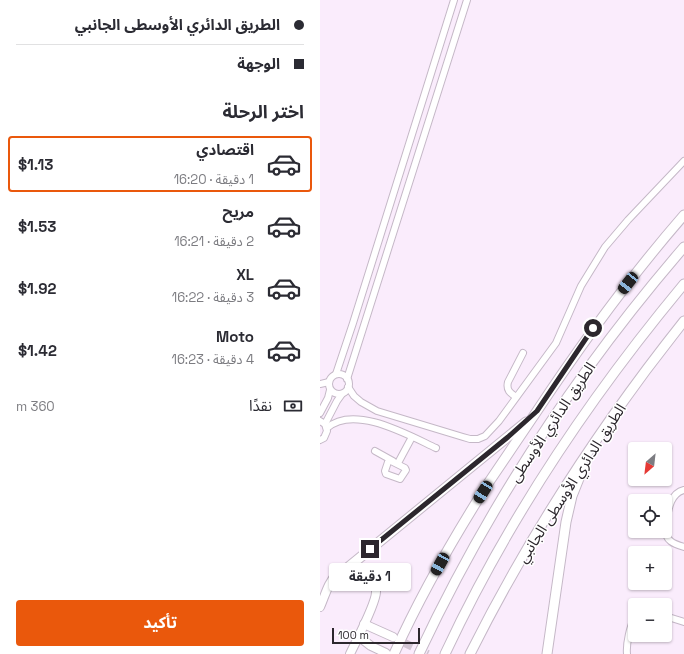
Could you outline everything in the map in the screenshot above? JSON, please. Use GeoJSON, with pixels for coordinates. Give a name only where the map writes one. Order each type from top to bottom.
{"type":"FeatureCollection","features":[{"type":"Feature","properties":{"kind":"highway"},"geometry":{"type":"LineString","coordinates":[[390,654],[461,528],[490,480],[568,364],[606,311],[654,249],[684,215]]}},
{"type":"Feature","properties":{"kind":"highway","name":"الطريق الدائري الأوسطى"},"geometry":{"type":"LineString","coordinates":[[419,654],[469,555],[529,455],[601,351],[635,306],[684,246]]}},
{"type":"Feature","properties":{"kind":"highway","name":"الطريق الدائري الأوسطى"},"geometry":{"type":"LineString","coordinates":[[445,654],[489,567],[545,473],[620,365],[684,284]]}},
{"type":"Feature","properties":{"kind":"highway","name":"الطريق الدائري الأوسطى الجانبي"},"geometry":{"type":"LineString","coordinates":[[470,654],[504,589],[562,491],[636,384],[684,321]]}},
{"type":"Feature","properties":{"kind":"highway"},"geometry":{"type":"LineString","coordinates":[[346,569],[504,440],[537,411]]}},
{"type":"Feature","properties":{"kind":"highway"},"geometry":{"type":"LineString","coordinates":[[547,654],[566,522],[576,483],[593,446]]}},
{"type":"Feature","properties":{"kind":"main road"},"geometry":{"type":"LineString","coordinates":[[320,607],[335,576],[346,569],[354,568],[363,570],[370,575],[375,582],[376,595],[350,654]]}},
{"type":"Feature","properties":{"kind":"main road"},"geometry":{"type":"LineString","coordinates":[[320,586],[329,587]]}},
{"type":"Feature","properties":{"kind":"main road"},"geometry":{"type":"LineString","coordinates":[[364,624],[393,637]]}},
{"type":"Feature","properties":{"kind":"main road"},"geometry":{"type":"LineString","coordinates":[[367,643],[367,634],[370,631],[377,630]]}},
{"type":"Feature","properties":{"kind":"main road"},"geometry":{"type":"LineString","coordinates":[[358,636],[367,643],[390,654]]}},
{"type":"Feature","properties":{"kind":"street"},"geometry":{"type":"LineString","coordinates":[[336,374],[454,0]]}},
{"type":"Feature","properties":{"kind":"street"},"geometry":{"type":"LineString","coordinates":[[467,0],[347,379],[348,387],[354,396],[361,402],[377,411],[470,439],[478,439],[485,436],[556,343],[581,286],[606,247],[628,220],[684,162]]}},
{"type":"Feature","properties":{"kind":"street"},"geometry":{"type":"LineString","coordinates":[[441,41],[453,45]]}},
{"type":"Feature","properties":{"kind":"street"},"geometry":{"type":"LineString","coordinates":[[516,397],[510,393],[507,386],[523,353]]}},
{"type":"Feature","properties":{"kind":"street"},"geometry":{"type":"LineString","coordinates":[[320,413],[328,398],[330,378],[336,374],[342,374],[347,379]]}},
{"type":"Feature","properties":{"kind":"street"},"geometry":{"type":"LineString","coordinates":[[320,384],[329,382]]}},
{"type":"Feature","properties":{"kind":"street"},"geometry":{"type":"LineString","coordinates":[[320,441],[326,435],[324,424],[337,401],[348,387]]}},
{"type":"Feature","properties":{"kind":"street"},"geometry":{"type":"LineString","coordinates":[[330,390],[335,394],[342,394]]}},
{"type":"Feature","properties":{"kind":"street"},"geometry":{"type":"LineString","coordinates":[[324,424],[354,418],[412,436],[436,448]]}},
{"type":"Feature","properties":{"kind":"street"},"geometry":{"type":"LineString","coordinates":[[375,451],[396,462],[412,436]]}},
{"type":"Feature","properties":{"kind":"street"},"geometry":{"type":"LineString","coordinates":[[684,490],[677,493],[671,501],[665,528],[665,532],[669,540],[684,547]]}},
{"type":"Feature","properties":{"kind":"street"},"geometry":{"type":"LineString","coordinates":[[672,618],[684,622]]}},
{"type":"Feature","properties":{"kind":"street"},"geometry":{"type":"LineString","coordinates":[[627,654],[628,642]]}},
{"type":"Feature","properties":{"kind":"tunnel"},"geometry":{"type":"LineString","coordinates":[[394,638],[428,654]]}},
{"type":"Feature","properties":{"kind":"route"},"geometry":{"type":"LineString","coordinates":[[370,549],[508,437],[537,411],[593,328]]}}]}
